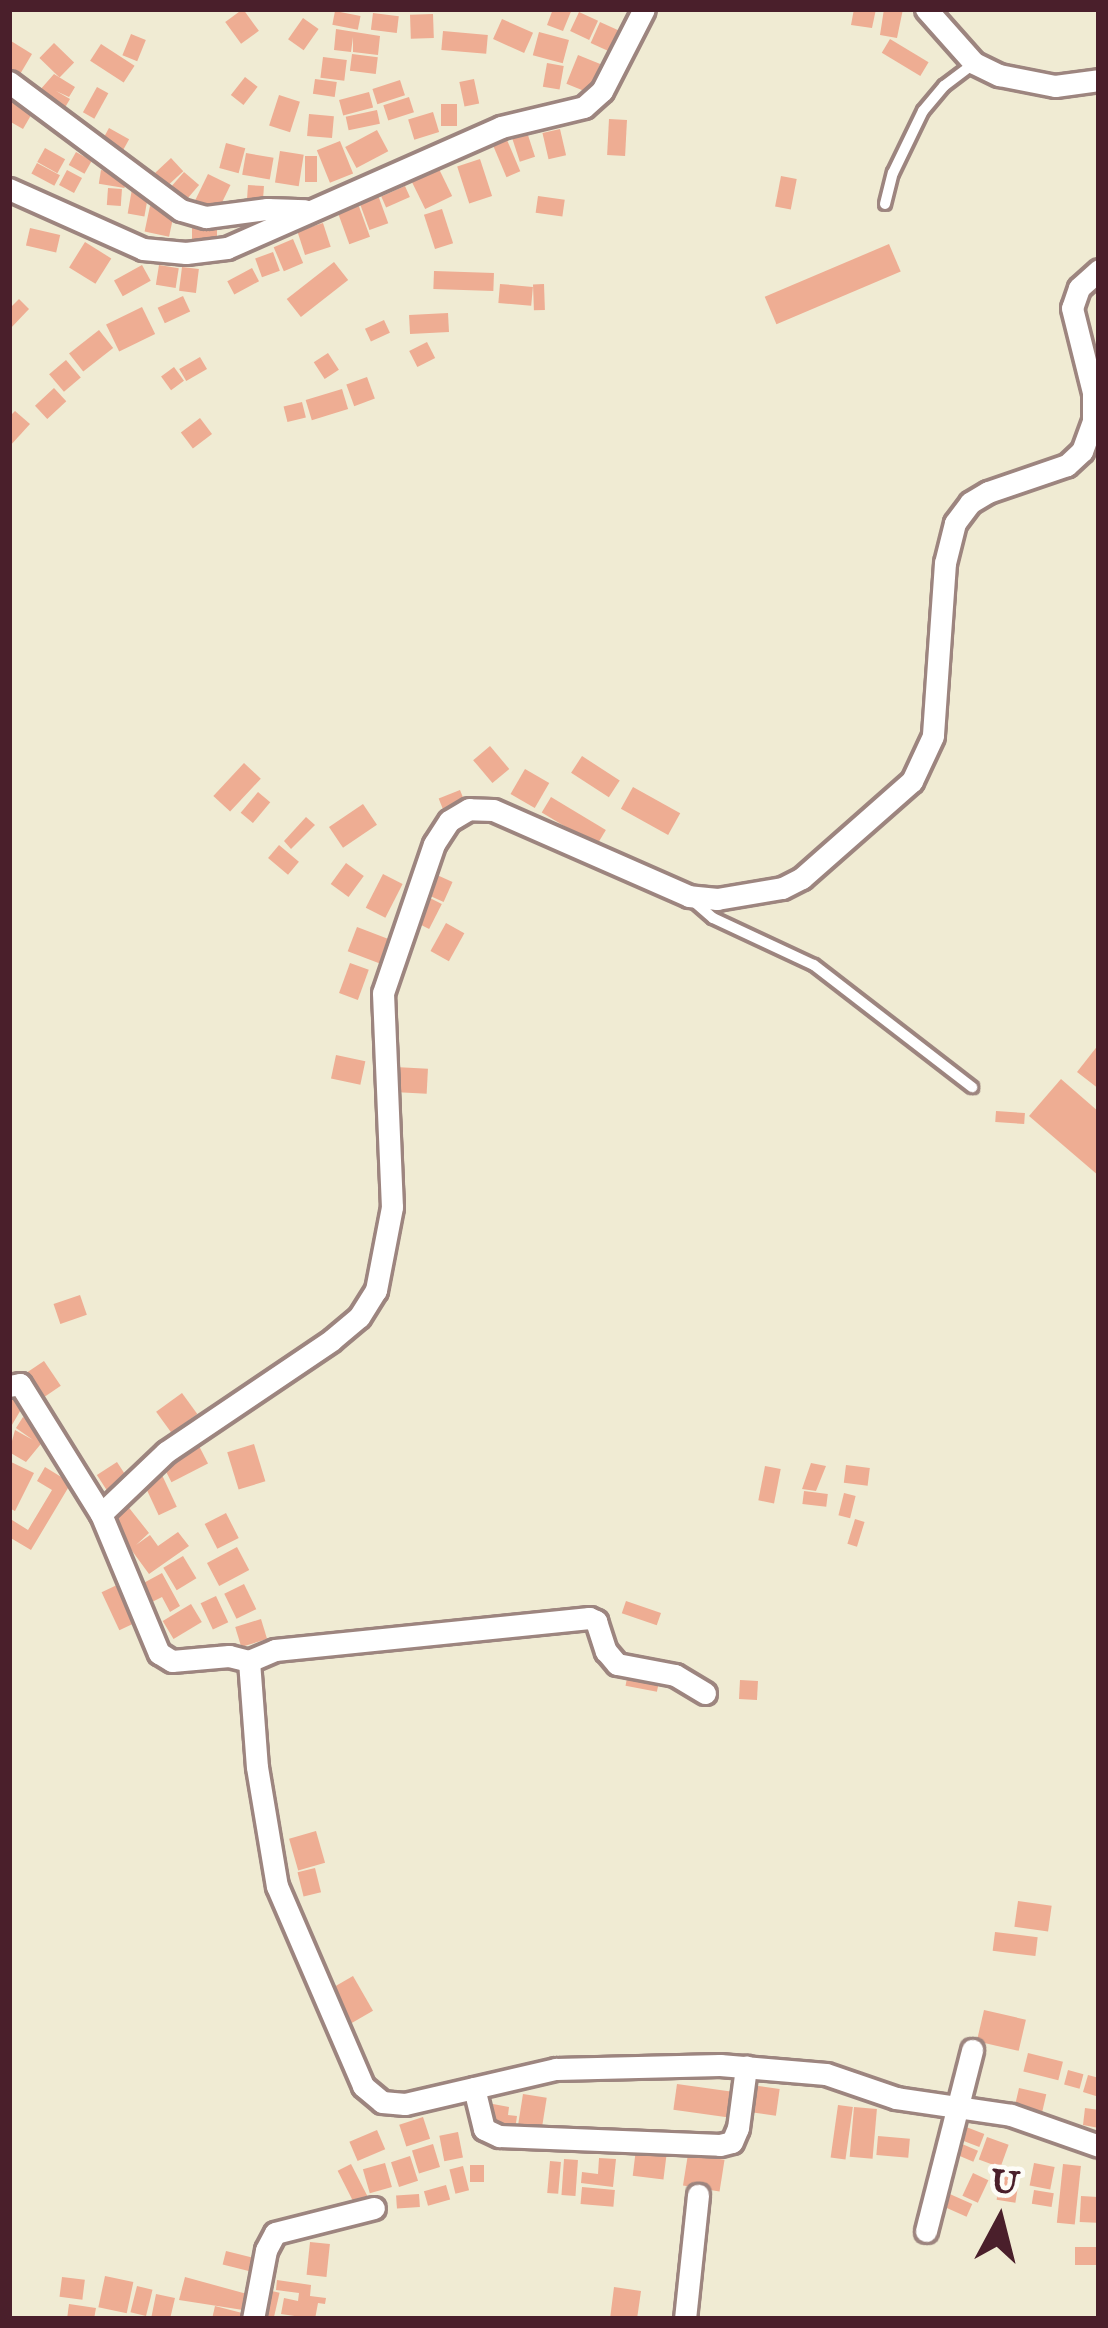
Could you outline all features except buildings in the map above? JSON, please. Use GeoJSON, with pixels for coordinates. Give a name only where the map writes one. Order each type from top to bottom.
{"type":"FeatureCollection","features":[{"type":"Feature","properties":{"kind":"street"},"geometry":{"type":"LineString","coordinates":[[10,191],[107,236],[168,252],[227,248],[501,128],[591,103],[644,9]]}},
{"type":"Feature","properties":{"kind":"street"},"geometry":{"type":"LineString","coordinates":[[926,9],[974,63],[1031,84],[1099,80]]}},
{"type":"Feature","properties":{"kind":"street"},"geometry":{"type":"LineString","coordinates":[[9,82],[181,210],[206,218],[267,209],[305,211]]}},
{"type":"Feature","properties":{"kind":"street"},"geometry":{"type":"LineString","coordinates":[[101,1514],[166,1452],[332,1340],[359,1317],[376,1290],[392,1207],[383,993],[441,829],[460,812],[493,810],[689,896],[717,899],[762,892],[802,878],[921,769],[932,736],[946,563],[955,523],[970,503],[988,492],[1066,465],[1085,446],[1094,392],[1072,308],[1079,288],[1099,270]]}},
{"type":"Feature","properties":{"kind":"street"},"geometry":{"type":"LineString","coordinates":[[9,1386],[20,1384],[101,1514],[160,1653],[172,1661],[229,1656],[249,1660],[275,1650],[589,1618],[596,1621],[606,1651],[617,1664],[675,1675],[705,1693]]}},
{"type":"Feature","properties":{"kind":"street"},"geometry":{"type":"LineString","coordinates":[[249,1660],[257,1766],[278,1886],[363,2086],[392,2104],[579,2067],[746,2067],[826,2074],[896,2098],[1011,2115],[1099,2146]]}},
{"type":"Feature","properties":{"kind":"street"},"geometry":{"type":"LineString","coordinates":[[926,2231],[972,2050]]}},
{"type":"Feature","properties":{"kind":"street"},"geometry":{"type":"LineString","coordinates":[[474,2088],[484,2129],[499,2136],[720,2145],[732,2142],[738,2128],[746,2067]]}},
{"type":"Feature","properties":{"kind":"street"},"geometry":{"type":"LineString","coordinates":[[685,2319],[698,2195]]}},
{"type":"Feature","properties":{"kind":"street"},"geometry":{"type":"LineString","coordinates":[[253,2319],[266,2250],[275,2233],[374,2208]]}},
{"type":"Feature","properties":{"kind":"lane"},"geometry":{"type":"LineString","coordinates":[[885,204],[893,173],[923,111],[944,86],[974,63]]}},
{"type":"Feature","properties":{"kind":"lane"},"geometry":{"type":"LineString","coordinates":[[689,896],[713,918],[814,965],[972,1088]]}}]}
